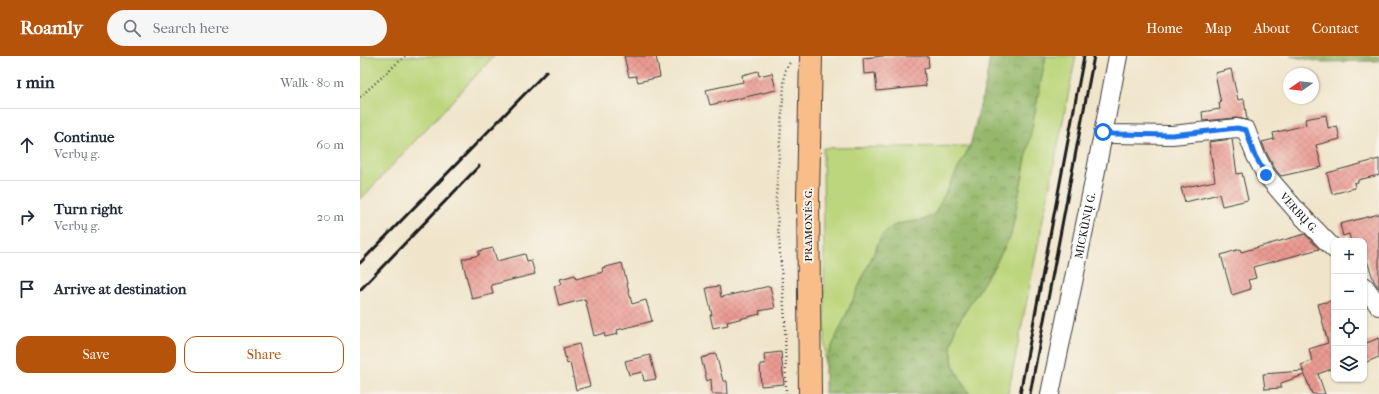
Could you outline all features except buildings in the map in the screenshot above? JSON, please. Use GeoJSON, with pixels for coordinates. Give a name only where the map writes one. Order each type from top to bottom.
{"type":"FeatureCollection","features":[{"type":"Feature","properties":{"kind":"main road","name":"PRAMONĖS G."},"geometry":{"type":"LineString","coordinates":[[810,394],[808,197],[811,56]]}},
{"type":"Feature","properties":{"kind":"street","name":"MICKŪNŲ G."},"geometry":{"type":"LineString","coordinates":[[1050,394],[1118,56]]}},
{"type":"Feature","properties":{"kind":"street","name":"VERBŲ G."},"geometry":{"type":"LineString","coordinates":[[1103,132],[1113,134],[1172,135],[1237,128],[1246,130],[1254,154],[1266,175],[1297,211],[1331,245]]}},
{"type":"Feature","properties":{"kind":"street"},"geometry":{"type":"LineString","coordinates":[[1367,290],[1379,306]]}},
{"type":"Feature","properties":{"kind":"path"},"geometry":{"type":"LineString","coordinates":[[360,97],[405,56]]}},
{"type":"Feature","properties":{"kind":"path"},"geometry":{"type":"LineString","coordinates":[[786,394],[785,321],[776,198],[785,70],[791,63],[792,56]]}},
{"type":"Feature","properties":{"kind":"green space"},"geometry":{"type":"Polygon","coordinates":[[[360,56],[494,56],[360,200],[360,56]]]}},
{"type":"Feature","properties":{"kind":"green space"},"geometry":{"type":"Polygon","coordinates":[[[990,56],[1046,56],[1011,235],[996,263],[956,326],[951,346],[953,365],[969,394],[825,394],[825,362],[881,237],[887,230],[897,224],[923,220],[934,215],[970,146],[986,82],[990,56]]]}},
{"type":"Feature","properties":{"kind":"green space"},"geometry":{"type":"Polygon","coordinates":[[[1046,56],[1076,56],[1008,394],[969,394],[953,365],[951,346],[956,326],[996,263],[1011,235],[1046,56]]]}},
{"type":"Feature","properties":{"kind":"green space"},"geometry":{"type":"Polygon","coordinates":[[[1290,56],[1379,56],[1379,61],[1321,62],[1290,56]]]}},
{"type":"Feature","properties":{"kind":"green space"},"geometry":{"type":"Polygon","coordinates":[[[970,146],[934,215],[923,220],[897,224],[881,237],[825,362],[823,148],[970,146]]]}},
{"type":"Feature","properties":{"kind":"railway"},"geometry":{"type":"LineString","coordinates":[[1020,394],[1084,56]]}},
{"type":"Feature","properties":{"kind":"railway"},"geometry":{"type":"LineString","coordinates":[[1030,394],[1094,56]]}},
{"type":"Feature","properties":{"kind":"railway"},"geometry":{"type":"LineString","coordinates":[[360,263],[547,71]]}},
{"type":"Feature","properties":{"kind":"railway"},"geometry":{"type":"LineString","coordinates":[[360,290],[479,166]]}},
{"type":"Feature","properties":{"kind":"route"},"geometry":{"type":"LineString","coordinates":[[1103,132],[1113,134],[1172,135],[1237,128],[1246,130],[1254,154],[1266,175]]}}]}
